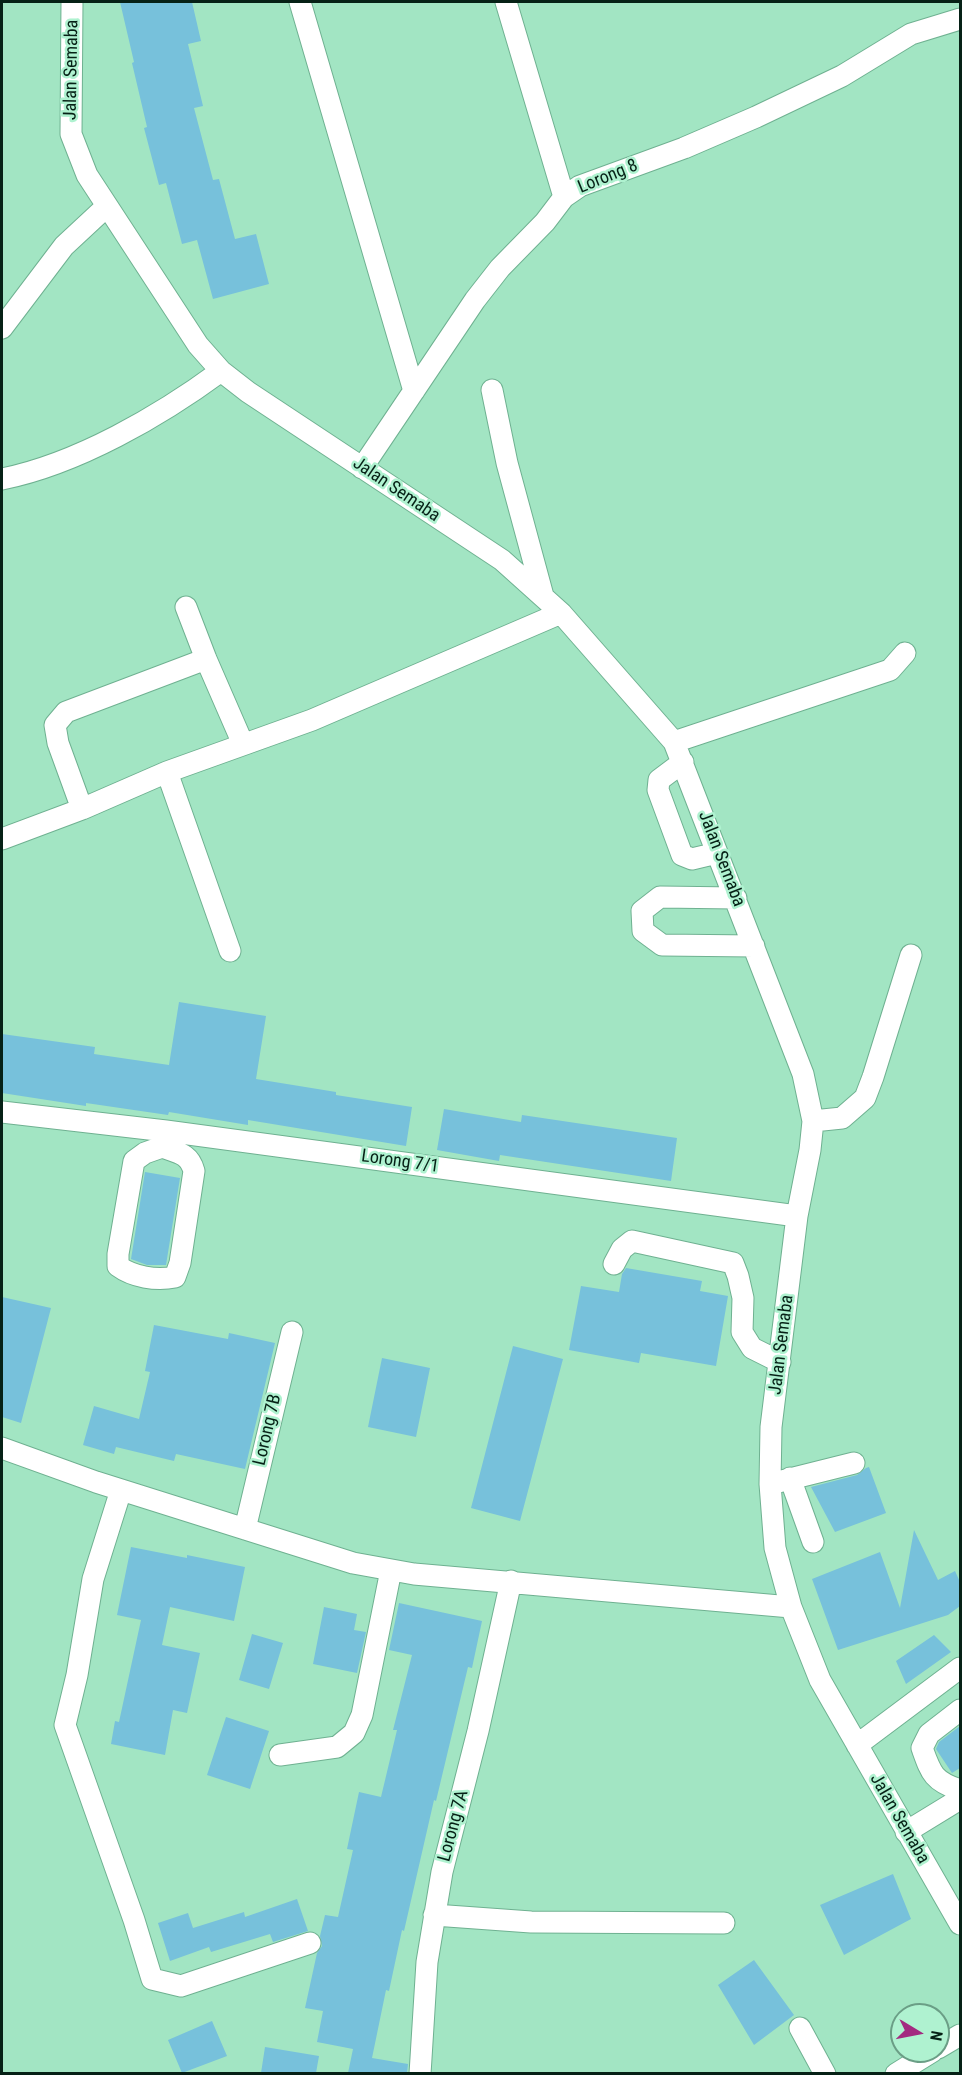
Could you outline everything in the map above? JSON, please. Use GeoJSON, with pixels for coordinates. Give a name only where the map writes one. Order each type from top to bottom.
{"type":"FeatureCollection","features":[{"type":"Feature","properties":{"kind":"street","name":"Jalan Semaba"},"geometry":{"type":"LineString","coordinates":[[72,2],[71,134],[87,176],[198,345],[221,371],[248,392],[502,560],[561,613],[674,742],[803,1074],[813,1121],[810,1150],[797,1216],[771,1427],[770,1484],[775,1548],[791,1607],[820,1680],[960,1924]]}},
{"type":"Feature","properties":{"kind":"street"},"geometry":{"type":"LineString","coordinates":[[300,2],[414,391]]}},
{"type":"Feature","properties":{"kind":"street"},"geometry":{"type":"LineString","coordinates":[[506,2],[564,197]]}},
{"type":"Feature","properties":{"kind":"street","name":"Lorong 8"},"geometry":{"type":"LineString","coordinates":[[362,468],[475,300],[494,276],[545,222],[564,197],[580,186],[684,148],[756,117],[842,76],[911,34],[960,19]]}},
{"type":"Feature","properties":{"kind":"street"},"geometry":{"type":"LineString","coordinates":[[2,328],[64,246],[107,206]]}},
{"type":"Feature","properties":{"kind":"street"},"geometry":{"type":"LineString","coordinates":[[2,479],[46,466],[94,447],[181,400],[221,371]]}},
{"type":"Feature","properties":{"kind":"street"},"geometry":{"type":"LineString","coordinates":[[492,390],[507,463],[543,596]]}},
{"type":"Feature","properties":{"kind":"street"},"geometry":{"type":"LineString","coordinates":[[186,607],[243,744]]}},
{"type":"Feature","properties":{"kind":"street"},"geometry":{"type":"LineString","coordinates":[[2,839],[82,809],[167,772],[312,720],[561,613]]}},
{"type":"Feature","properties":{"kind":"street"},"geometry":{"type":"LineString","coordinates":[[674,742],[890,670],[904,653]]}},
{"type":"Feature","properties":{"kind":"street"},"geometry":{"type":"LineString","coordinates":[[82,809],[58,743],[55,725],[66,712],[206,659]]}},
{"type":"Feature","properties":{"kind":"street"},"geometry":{"type":"LineString","coordinates":[[683,762],[659,780],[658,790],[682,855],[692,859],[717,853]]}},
{"type":"Feature","properties":{"kind":"street"},"geometry":{"type":"LineString","coordinates":[[167,772],[230,951]]}},
{"type":"Feature","properties":{"kind":"street"},"geometry":{"type":"LineString","coordinates":[[736,898],[660,897],[642,911],[643,931],[662,945],[754,946]]}},
{"type":"Feature","properties":{"kind":"street"},"geometry":{"type":"LineString","coordinates":[[813,1121],[842,1118],[865,1098],[911,955]]}},
{"type":"Feature","properties":{"kind":"street","name":"Lorong 7/1"},"geometry":{"type":"LineString","coordinates":[[2,1112],[164,1139],[797,1216]]}},
{"type":"Feature","properties":{"kind":"street"},"geometry":{"type":"LineString","coordinates":[[164,1139],[191,1161],[194,1171],[180,1263],[175,1277],[164,1279],[129,1274],[118,1266],[118,1254],[134,1161],[164,1139]]}},
{"type":"Feature","properties":{"kind":"street"},"geometry":{"type":"LineString","coordinates":[[615,1264],[622,1250],[632,1241],[733,1263],[743,1298],[742,1332],[752,1348],[780,1362]]}},
{"type":"Feature","properties":{"kind":"street","name":"Lorong 7B"},"geometry":{"type":"LineString","coordinates":[[245,1529],[292,1332]]}},
{"type":"Feature","properties":{"kind":"street"},"geometry":{"type":"LineString","coordinates":[[2,1448],[121,1490],[353,1563],[414,1574],[791,1607]]}},
{"type":"Feature","properties":{"kind":"street"},"geometry":{"type":"LineString","coordinates":[[770,1484],[855,1463]]}},
{"type":"Feature","properties":{"kind":"street"},"geometry":{"type":"LineString","coordinates":[[790,1478],[813,1542]]}},
{"type":"Feature","properties":{"kind":"street"},"geometry":{"type":"LineString","coordinates":[[121,1490],[93,1579],[65,1725],[134,1920],[152,1979],[181,1986],[310,1943]]}},
{"type":"Feature","properties":{"kind":"street"},"geometry":{"type":"LineString","coordinates":[[280,1755],[337,1747],[354,1733],[362,1715],[391,1570]]}},
{"type":"Feature","properties":{"kind":"street","name":"Lorong 7A"},"geometry":{"type":"LineString","coordinates":[[420,2073],[427,1962],[434,1915],[442,1872],[478,1731],[511,1581]]}},
{"type":"Feature","properties":{"kind":"street"},"geometry":{"type":"LineString","coordinates":[[857,1745],[960,1668]]}},
{"type":"Feature","properties":{"kind":"street"},"geometry":{"type":"LineString","coordinates":[[960,1710],[928,1734],[922,1748],[931,1773],[947,1786],[960,1790]]}},
{"type":"Feature","properties":{"kind":"street"},"geometry":{"type":"LineString","coordinates":[[906,1832],[960,1799]]}},
{"type":"Feature","properties":{"kind":"street"},"geometry":{"type":"LineString","coordinates":[[434,1915],[531,1922],[724,1923]]}},
{"type":"Feature","properties":{"kind":"street"},"geometry":{"type":"LineString","coordinates":[[800,2028],[825,2073]]}},
{"type":"Feature","properties":{"kind":"street"},"geometry":{"type":"LineString","coordinates":[[896,2073],[913,2063]]}},
{"type":"Feature","properties":{"kind":"building"},"geometry":{"type":"Polygon","coordinates":[[[120,2],[192,2],[201,41],[188,44],[203,106],[194,108],[213,180],[219,179],[235,239],[256,234],[269,284],[213,299],[197,240],[182,244],[166,183],[159,185],[144,128],[147,127],[120,2]]]}},
{"type":"Feature","properties":{"kind":"building"},"geometry":{"type":"Polygon","coordinates":[[[179,1002],[266,1016],[256,1079],[412,1107],[406,1146],[248,1120],[248,1125],[169,1112],[168,1115],[86,1103],[86,1106],[2,1093],[2,1034],[95,1047],[94,1054],[169,1065],[179,1002]]]}},
{"type":"Feature","properties":{"kind":"building"},"geometry":{"type":"Polygon","coordinates":[[[444,1109],[521,1122],[522,1115],[677,1138],[671,1181],[500,1155],[499,1161],[437,1150],[444,1109]]]}},
{"type":"Feature","properties":{"kind":"building"},"geometry":{"type":"Polygon","coordinates":[[[145,1172],[180,1178],[166,1265],[147,1265],[131,1259],[145,1172]]]}},
{"type":"Feature","properties":{"kind":"building"},"geometry":{"type":"Polygon","coordinates":[[[626,1268],[702,1281],[700,1291],[728,1296],[716,1366],[641,1353],[639,1363],[569,1350],[581,1286],[619,1292],[622,1274],[626,1268]]]}},
{"type":"Feature","properties":{"kind":"building"},"geometry":{"type":"Polygon","coordinates":[[[2,1297],[51,1308],[21,1423],[2,1417],[2,1297]]]}},
{"type":"Feature","properties":{"kind":"building"},"geometry":{"type":"Polygon","coordinates":[[[154,1325],[228,1339],[229,1333],[275,1343],[245,1469],[176,1454],[174,1461],[116,1447],[114,1454],[83,1445],[94,1406],[139,1419],[150,1372],[145,1371],[154,1325]]]}},
{"type":"Feature","properties":{"kind":"building"},"geometry":{"type":"Polygon","coordinates":[[[513,1346],[563,1359],[520,1521],[471,1508],[513,1346]]]}},
{"type":"Feature","properties":{"kind":"building"},"geometry":{"type":"Polygon","coordinates":[[[382,1358],[430,1368],[416,1437],[368,1427],[382,1358]]]}},
{"type":"Feature","properties":{"kind":"building"},"geometry":{"type":"Polygon","coordinates":[[[869,1467],[886,1513],[835,1532],[811,1487],[857,1475],[869,1467]]]}},
{"type":"Feature","properties":{"kind":"building"},"geometry":{"type":"Polygon","coordinates":[[[914,1530],[938,1580],[955,1571],[960,1582],[960,1606],[948,1615],[838,1650],[812,1579],[880,1552],[900,1608],[914,1530]]]}},
{"type":"Feature","properties":{"kind":"building"},"geometry":{"type":"Polygon","coordinates":[[[131,1547],[245,1567],[234,1621],[170,1607],[162,1645],[200,1653],[187,1713],[173,1710],[165,1755],[111,1744],[115,1721],[119,1722],[141,1620],[117,1615],[131,1547]]]}},
{"type":"Feature","properties":{"kind":"building"},"geometry":{"type":"Polygon","coordinates":[[[399,1603],[482,1621],[472,1668],[468,1667],[436,1801],[434,1800],[389,1991],[386,1990],[372,2058],[408,2064],[407,2073],[348,2073],[353,2049],[317,2042],[323,2011],[305,2008],[317,1953],[322,1946],[320,1936],[325,1915],[338,1917],[353,1850],[347,1849],[359,1792],[381,1797],[397,1730],[393,1730],[412,1655],[389,1650],[399,1603]]]}},
{"type":"Feature","properties":{"kind":"building"},"geometry":{"type":"Polygon","coordinates":[[[324,1607],[357,1614],[354,1630],[366,1632],[357,1673],[313,1664],[324,1607]]]}},
{"type":"Feature","properties":{"kind":"building"},"geometry":{"type":"Polygon","coordinates":[[[252,1634],[283,1643],[269,1689],[239,1680],[252,1634]]]}},
{"type":"Feature","properties":{"kind":"building"},"geometry":{"type":"Polygon","coordinates":[[[934,1635],[951,1652],[906,1684],[896,1661],[934,1635]]]}},
{"type":"Feature","properties":{"kind":"building"},"geometry":{"type":"Polygon","coordinates":[[[226,1717],[269,1731],[250,1789],[207,1775],[226,1717]]]}},
{"type":"Feature","properties":{"kind":"building"},"geometry":{"type":"Polygon","coordinates":[[[960,1726],[960,1768],[952,1773],[936,1749],[939,1742],[960,1726]]]}},
{"type":"Feature","properties":{"kind":"building"},"geometry":{"type":"Polygon","coordinates":[[[893,1874],[911,1919],[844,1955],[820,1905],[893,1874]]]}},
{"type":"Feature","properties":{"kind":"building"},"geometry":{"type":"Polygon","coordinates":[[[297,1899],[308,1931],[273,1942],[270,1934],[211,1952],[209,1947],[170,1961],[158,1923],[188,1913],[193,1928],[244,1912],[245,1917],[297,1899]]]}},
{"type":"Feature","properties":{"kind":"building"},"geometry":{"type":"Polygon","coordinates":[[[754,1960],[794,2015],[754,2045],[718,1985],[754,1960]]]}},
{"type":"Feature","properties":{"kind":"building"},"geometry":{"type":"Polygon","coordinates":[[[212,2021],[227,2056],[182,2073],[168,2040],[212,2021]]]}},
{"type":"Feature","properties":{"kind":"building"},"geometry":{"type":"Polygon","coordinates":[[[265,2047],[319,2056],[316,2073],[261,2073],[265,2047]]]}}]}
